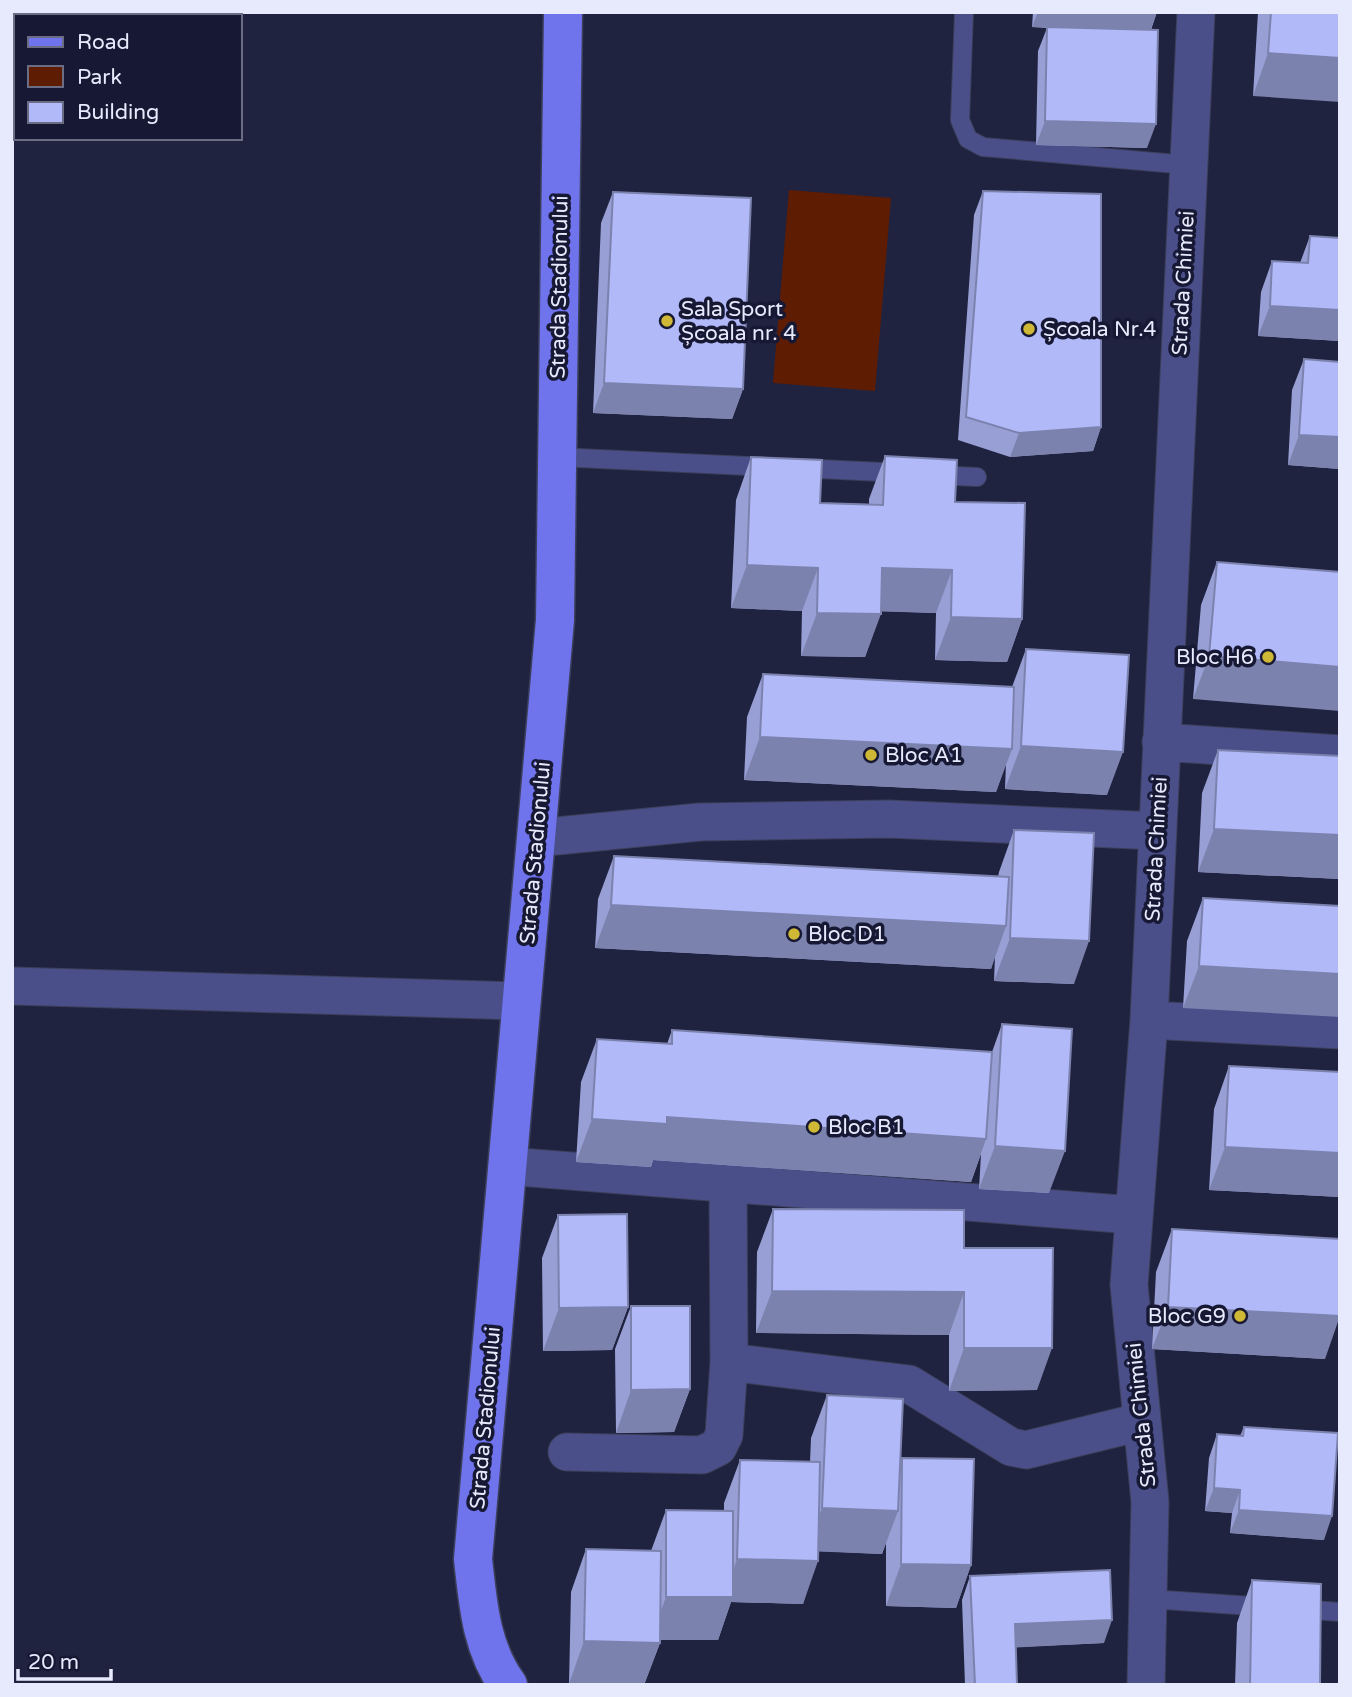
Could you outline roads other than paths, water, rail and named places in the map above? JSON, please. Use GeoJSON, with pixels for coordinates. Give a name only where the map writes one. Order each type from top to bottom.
{"type":"FeatureCollection","features":[{"type":"Feature","properties":{"kind":"main road","name":"Strada Stadionului"},"geometry":{"type":"LineString","coordinates":[[508,1685],[492,1664],[479,1616],[473,1559],[555,620],[563,12]]}},
{"type":"Feature","properties":{"kind":"street","name":"Strada Chimiei"},"geometry":{"type":"LineString","coordinates":[[1146,1685],[1150,1599],[1150,1502],[1140,1422],[1129,1284],[1149,1020],[1196,12]]}},
{"type":"Feature","properties":{"kind":"street"},"geometry":{"type":"LineString","coordinates":[[1161,741],[1340,754]]}},
{"type":"Feature","properties":{"kind":"street"},"geometry":{"type":"LineString","coordinates":[[536,838],[700,822],[889,819],[1157,831]]}},
{"type":"Feature","properties":{"kind":"street"},"geometry":{"type":"LineString","coordinates":[[12,986],[522,1001]]}},
{"type":"Feature","properties":{"kind":"street"},"geometry":{"type":"LineString","coordinates":[[1149,1020],[1340,1030]]}},
{"type":"Feature","properties":{"kind":"street"},"geometry":{"type":"LineString","coordinates":[[507,1166],[1133,1215]]}},
{"type":"Feature","properties":{"kind":"street"},"geometry":{"type":"LineString","coordinates":[[567,1452],[702,1455],[718,1447],[724,1435],[729,1362],[728,1183]]}},
{"type":"Feature","properties":{"kind":"street"},"geometry":{"type":"LineString","coordinates":[[729,1362],[909,1384],[1011,1447],[1026,1450],[1140,1422]]}},
{"type":"Feature","properties":{"kind":"lane"},"geometry":{"type":"LineString","coordinates":[[964,12],[960,120],[968,139],[983,147],[1188,164]]}},
{"type":"Feature","properties":{"kind":"lane"},"geometry":{"type":"LineString","coordinates":[[557,457],[977,477]]}},
{"type":"Feature","properties":{"kind":"lane"},"geometry":{"type":"LineString","coordinates":[[1150,1599],[1340,1612]]}},
{"type":"Feature","properties":{"kind":"place","name":"Sala Sport Școala nr. 4"},"geometry":{"type":"Point","coordinates":[667,321]}},
{"type":"Feature","properties":{"kind":"place","name":"Școala Nr.4"},"geometry":{"type":"Point","coordinates":[1029,329]}},
{"type":"Feature","properties":{"kind":"place","name":"Bloc H6"},"geometry":{"type":"Point","coordinates":[1268,657]}},
{"type":"Feature","properties":{"kind":"place","name":"Bloc A1"},"geometry":{"type":"Point","coordinates":[871,755]}},
{"type":"Feature","properties":{"kind":"place","name":"Bloc D1"},"geometry":{"type":"Point","coordinates":[794,934]}},
{"type":"Feature","properties":{"kind":"place","name":"Bloc B1"},"geometry":{"type":"Point","coordinates":[814,1127]}},
{"type":"Feature","properties":{"kind":"place","name":"Bloc G9"},"geometry":{"type":"Point","coordinates":[1240,1316]}}]}
